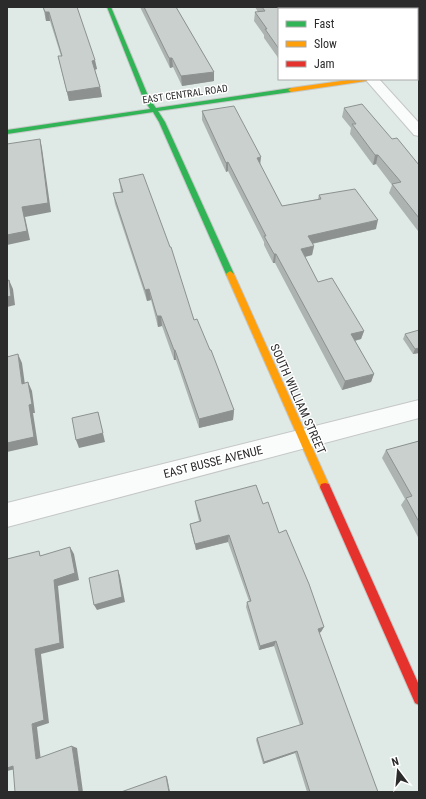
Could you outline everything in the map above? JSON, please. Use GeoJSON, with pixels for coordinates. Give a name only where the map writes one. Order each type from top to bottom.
{"type":"FeatureCollection","features":[{"type":"Feature","properties":{"kind":"street","name":"SOUTH WILLIAM STREET"},"geometry":{"type":"LineString","coordinates":[[109,7],[146,98],[162,122],[419,699]]}},
{"type":"Feature","properties":{"kind":"street","name":"EAST CENTRAL ROAD"},"geometry":{"type":"LineString","coordinates":[[7,132],[359,80]]}},
{"type":"Feature","properties":{"kind":"street"},"geometry":{"type":"LineString","coordinates":[[373,80],[419,132]]}},
{"type":"Feature","properties":{"kind":"street","name":"EAST BUSSE AVENUE"},"geometry":{"type":"LineString","coordinates":[[7,515],[419,409]]}},
{"type":"Feature","properties":{"kind":"building"},"geometry":{"type":"Polygon","coordinates":[[[43,7],[77,7],[95,60],[92,61],[100,87],[67,92],[58,56],[62,56],[49,12],[45,12],[43,7]]]}},
{"type":"Feature","properties":{"kind":"building"},"geometry":{"type":"Polygon","coordinates":[[[144,7],[176,7],[214,72],[181,76],[172,58],[169,58],[144,7]]]}},
{"type":"Feature","properties":{"kind":"building"},"geometry":{"type":"Polygon","coordinates":[[[262,7],[284,8],[278,8],[278,48],[255,12],[265,11],[262,7]]]}},
{"type":"Feature","properties":{"kind":"building"},"geometry":{"type":"Polygon","coordinates":[[[350,7],[373,8],[351,8],[350,7]]]}},
{"type":"Feature","properties":{"kind":"building"},"geometry":{"type":"Polygon","coordinates":[[[362,104],[392,139],[397,138],[419,165],[419,218],[392,184],[401,182],[378,155],[375,155],[352,124],[356,124],[344,108],[362,104]]]}},
{"type":"Feature","properties":{"kind":"building"},"geometry":{"type":"Polygon","coordinates":[[[234,106],[261,157],[257,158],[282,206],[321,199],[319,195],[355,189],[378,220],[308,236],[314,246],[301,249],[318,282],[332,278],[364,331],[351,334],[374,374],[345,381],[276,254],[274,254],[264,236],[266,236],[228,162],[226,163],[202,111],[234,106]]]}},
{"type":"Feature","properties":{"kind":"building"},"geometry":{"type":"Polygon","coordinates":[[[40,139],[48,203],[22,207],[27,231],[7,235],[7,144],[40,139]]]}},
{"type":"Feature","properties":{"kind":"building"},"geometry":{"type":"Polygon","coordinates":[[[143,174],[171,247],[194,320],[197,319],[211,350],[234,410],[199,419],[175,350],[161,316],[157,316],[149,289],[145,290],[113,193],[123,192],[119,179],[143,174]]]}},
{"type":"Feature","properties":{"kind":"building"},"geometry":{"type":"Polygon","coordinates":[[[9,280],[11,296],[7,297],[7,281],[9,280]]]}},
{"type":"Feature","properties":{"kind":"building"},"geometry":{"type":"Polygon","coordinates":[[[419,330],[419,348],[415,349],[405,334],[419,330]]]}},
{"type":"Feature","properties":{"kind":"building"},"geometry":{"type":"Polygon","coordinates":[[[18,354],[22,384],[28,382],[32,404],[29,405],[34,437],[7,443],[7,357],[18,354]]]}},
{"type":"Feature","properties":{"kind":"building"},"geometry":{"type":"Polygon","coordinates":[[[98,412],[103,433],[76,440],[72,418],[98,412]]]}},
{"type":"Feature","properties":{"kind":"building"},"geometry":{"type":"Polygon","coordinates":[[[419,441],[419,522],[406,498],[412,496],[386,450],[419,441]]]}},
{"type":"Feature","properties":{"kind":"building"},"geometry":{"type":"Polygon","coordinates":[[[256,485],[263,504],[268,502],[279,533],[286,530],[309,584],[324,627],[318,629],[378,792],[310,792],[297,751],[264,762],[257,738],[303,724],[276,641],[260,646],[247,602],[251,601],[229,535],[195,544],[190,524],[201,521],[195,501],[256,485]]]}},
{"type":"Feature","properties":{"kind":"building"},"geometry":{"type":"Polygon","coordinates":[[[70,547],[75,573],[54,580],[60,643],[35,649],[44,720],[32,724],[36,759],[72,746],[79,792],[15,792],[13,766],[7,768],[7,559],[39,551],[40,556],[70,547]]]}},
{"type":"Feature","properties":{"kind":"building"},"geometry":{"type":"Polygon","coordinates":[[[118,570],[122,597],[94,605],[89,578],[118,570]]]}},
{"type":"Feature","properties":{"kind":"building"},"geometry":{"type":"Polygon","coordinates":[[[166,776],[169,792],[121,792],[166,776]]]}},
{"type":"Feature","properties":{"kind":"traffic: fast"},"geometry":{"type":"LineString","coordinates":[[109,7],[146,98],[162,122],[230,274]]}},
{"type":"Feature","properties":{"kind":"traffic: fast"},"geometry":{"type":"LineString","coordinates":[[7,132],[291,90]]}},
{"type":"Feature","properties":{"kind":"traffic: slow"},"geometry":{"type":"LineString","coordinates":[[291,90],[359,80]]}},
{"type":"Feature","properties":{"kind":"traffic: slow"},"geometry":{"type":"LineString","coordinates":[[230,274],[325,487]]}},
{"type":"Feature","properties":{"kind":"traffic: jam"},"geometry":{"type":"LineString","coordinates":[[325,487],[419,699]]}}]}
